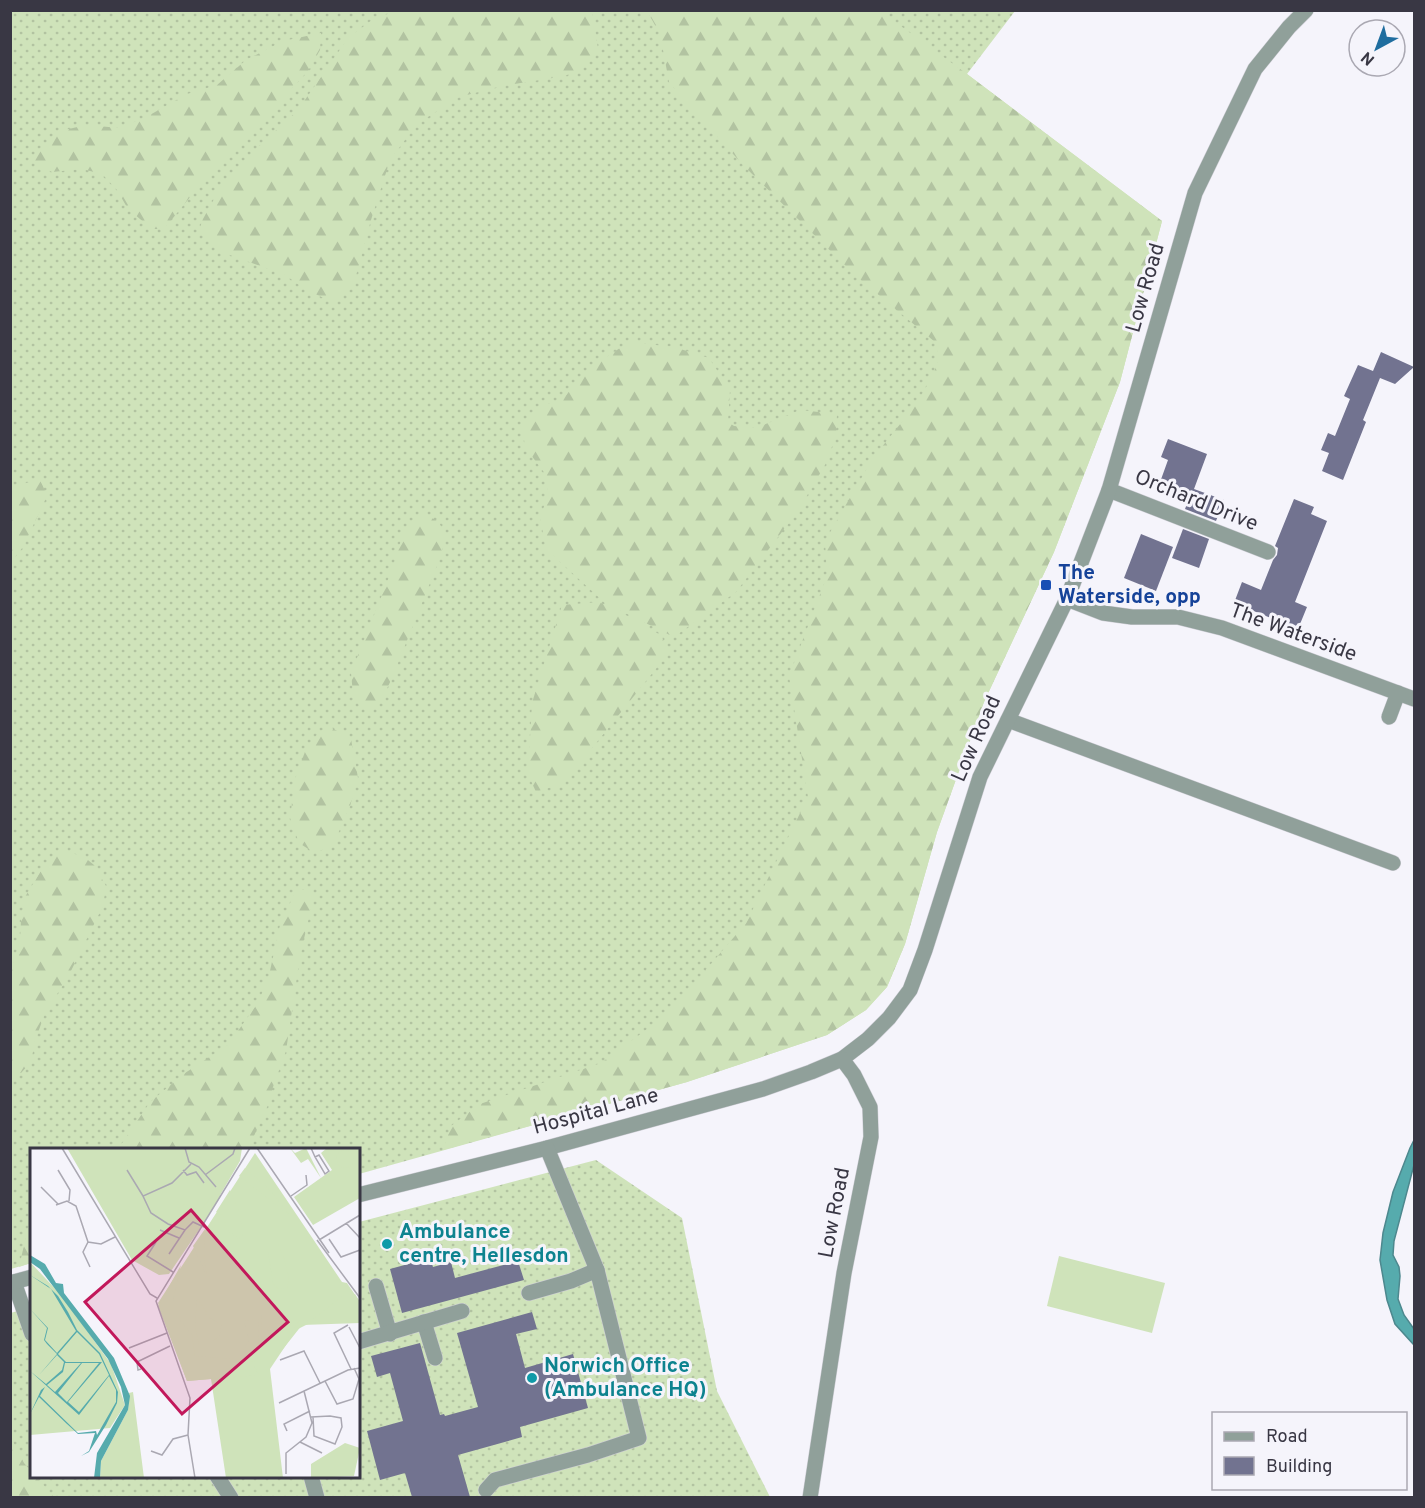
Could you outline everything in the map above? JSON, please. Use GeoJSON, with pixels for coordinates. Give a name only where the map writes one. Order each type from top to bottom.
{"type":"FeatureCollection","features":[{"type":"Feature","properties":{"kind":"street","name":"Low Road"},"geometry":{"type":"LineString","coordinates":[[810,1497],[844,1273],[871,1137],[870,1107],[854,1075],[842,1059],[868,1039],[889,1018],[910,990],[926,950],[980,777],[1067,599],[1109,490],[1195,193],[1255,69],[1306,10]]}},
{"type":"Feature","properties":{"kind":"street","name":"Orchard Drive"},"geometry":{"type":"LineString","coordinates":[[1109,490],[1268,553]]}},
{"type":"Feature","properties":{"kind":"street","name":"The Waterside"},"geometry":{"type":"LineString","coordinates":[[1067,599],[1103,613],[1132,617],[1178,617],[1222,628],[1414,699]]}},
{"type":"Feature","properties":{"kind":"street"},"geometry":{"type":"LineString","coordinates":[[1389,717],[1398,693]]}},
{"type":"Feature","properties":{"kind":"street"},"geometry":{"type":"LineString","coordinates":[[1008,720],[1394,863]]}},
{"type":"Feature","properties":{"kind":"street","name":"Hospital Lane"},"geometry":{"type":"LineString","coordinates":[[360,1195],[547,1148],[763,1089],[842,1059]]}},
{"type":"Feature","properties":{"kind":"street"},"geometry":{"type":"LineString","coordinates":[[486,1490],[495,1480],[639,1438],[597,1270],[547,1148]]}},
{"type":"Feature","properties":{"kind":"street"},"geometry":{"type":"LineString","coordinates":[[529,1293],[571,1281],[597,1270]]}},
{"type":"Feature","properties":{"kind":"street"},"geometry":{"type":"LineString","coordinates":[[30,1278],[12,1282],[30,1329]]}},
{"type":"Feature","properties":{"kind":"street"},"geometry":{"type":"LineString","coordinates":[[376,1286],[390,1334]]}},
{"type":"Feature","properties":{"kind":"street"},"geometry":{"type":"LineString","coordinates":[[360,1342],[462,1311]]}},
{"type":"Feature","properties":{"kind":"street"},"geometry":{"type":"LineString","coordinates":[[424,1322],[435,1358]]}},
{"type":"Feature","properties":{"kind":"street"},"geometry":{"type":"LineString","coordinates":[[218,1478],[231,1497]]}},
{"type":"Feature","properties":{"kind":"street"},"geometry":{"type":"LineString","coordinates":[[312,1478],[317,1497]]}},
{"type":"Feature","properties":{"kind":"green space"},"geometry":{"type":"Polygon","coordinates":[[[11,11],[1015,11],[967,74],[1162,221],[1120,382],[1054,552],[984,702],[937,832],[905,944],[887,987],[866,1010],[827,1035],[687,1082],[360,1174],[360,1148],[30,1148],[30,1263],[11,1269],[11,11]]]}},
{"type":"Feature","properties":{"kind":"green space"},"geometry":{"type":"Polygon","coordinates":[[[395,11],[592,11],[598,49],[582,68],[565,76],[502,86],[459,97],[417,124],[390,160],[353,287],[334,303],[305,289],[285,275],[227,254],[199,230],[219,190],[259,146],[298,110],[348,38],[372,20],[395,11]]]}},
{"type":"Feature","properties":{"kind":"green space"},"geometry":{"type":"Polygon","coordinates":[[[647,11],[880,11],[1162,221],[1120,382],[1054,552],[984,702],[937,832],[905,944],[887,987],[866,1010],[827,1035],[687,1082],[443,1150],[451,1126],[480,1104],[601,1063],[669,1013],[746,923],[808,797],[789,676],[827,576],[825,541],[873,458],[917,403],[933,375],[939,358],[935,342],[856,276],[744,166],[669,82],[660,34],[647,11]]]}},
{"type":"Feature","properties":{"kind":"green space"},"geometry":{"type":"Polygon","coordinates":[[[321,33],[320,50],[308,71],[248,138],[195,191],[164,229],[152,229],[128,209],[117,190],[102,174],[82,169],[52,172],[29,161],[60,131],[86,125],[120,128],[148,116],[187,94],[217,85],[246,60],[283,41],[321,33]]]}},
{"type":"Feature","properties":{"kind":"green space"},"geometry":{"type":"Polygon","coordinates":[[[629,342],[674,347],[709,358],[730,390],[728,422],[734,426],[756,428],[800,410],[837,414],[836,436],[825,465],[798,511],[736,592],[674,637],[605,603],[546,549],[540,517],[548,496],[546,475],[525,447],[522,425],[537,407],[562,400],[587,370],[629,342]]]}},
{"type":"Feature","properties":{"kind":"green space"},"geometry":{"type":"Polygon","coordinates":[[[40,479],[47,496],[23,547],[11,562],[11,493],[19,485],[40,479]]]}},
{"type":"Feature","properties":{"kind":"green space"},"geometry":{"type":"Polygon","coordinates":[[[419,515],[434,519],[441,527],[443,532],[442,553],[382,699],[373,707],[360,707],[353,694],[351,673],[393,567],[401,540],[410,523],[419,515]]]}},
{"type":"Feature","properties":{"kind":"green space"},"geometry":{"type":"Polygon","coordinates":[[[599,602],[662,636],[667,655],[564,783],[536,792],[528,774],[532,703],[562,605],[599,602]]]}},
{"type":"Feature","properties":{"kind":"green space"},"geometry":{"type":"Polygon","coordinates":[[[332,728],[351,739],[358,778],[350,806],[337,836],[326,849],[313,852],[299,843],[290,818],[295,779],[306,749],[320,731],[332,728]]]}},
{"type":"Feature","properties":{"kind":"green space"},"geometry":{"type":"Polygon","coordinates":[[[63,851],[83,856],[94,865],[106,886],[103,906],[68,977],[45,1013],[35,1041],[31,1062],[21,1073],[11,1074],[11,970],[20,941],[25,897],[45,864],[63,851]]]}},
{"type":"Feature","properties":{"kind":"green space"},"geometry":{"type":"Polygon","coordinates":[[[296,890],[310,890],[313,900],[300,956],[286,1051],[268,1105],[248,1148],[118,1148],[150,1102],[185,1073],[228,1045],[257,1004],[268,980],[280,925],[296,890]]]}},
{"type":"Feature","properties":{"kind":"green space"},"geometry":{"type":"Polygon","coordinates":[[[596,1160],[682,1218],[717,1391],[770,1497],[11,1497],[10,1313],[30,1308],[30,1478],[360,1478],[360,1222],[596,1160]]]}},
{"type":"Feature","properties":{"kind":"green space"},"geometry":{"type":"Polygon","coordinates":[[[30,1225],[30,1263],[19,1267],[30,1225]]]}},
{"type":"Feature","properties":{"kind":"green space"},"geometry":{"type":"Polygon","coordinates":[[[1059,1256],[1165,1283],[1152,1333],[1047,1306],[1059,1256]]]}},
{"type":"Feature","properties":{"kind":"green space"},"geometry":{"type":"Polygon","coordinates":[[[10,1436],[30,1470],[30,1478],[37,1478],[54,1497],[11,1497],[10,1436]]]}},
{"type":"Feature","properties":{"kind":"water"},"geometry":{"type":"Polygon","coordinates":[[[1414,1140],[1414,1165],[1394,1241],[1393,1255],[1399,1267],[1398,1299],[1404,1315],[1414,1329],[1414,1345],[1395,1324],[1387,1300],[1380,1260],[1383,1233],[1393,1192],[1414,1140]]]}},
{"type":"Feature","properties":{"kind":"building"},"geometry":{"type":"Polygon","coordinates":[[[1381,352],[1414,367],[1395,384],[1380,378],[1363,420],[1366,422],[1343,480],[1322,471],[1329,453],[1321,450],[1328,433],[1335,436],[1350,399],[1344,396],[1358,365],[1373,371],[1381,352]]]}},
{"type":"Feature","properties":{"kind":"building"},"geometry":{"type":"Polygon","coordinates":[[[1168,439],[1207,454],[1194,489],[1224,500],[1216,521],[1185,509],[1190,496],[1159,485],[1168,460],[1161,457],[1168,439]]]}},
{"type":"Feature","properties":{"kind":"building"},"geometry":{"type":"Polygon","coordinates":[[[1294,499],[1314,507],[1311,514],[1327,521],[1295,602],[1307,607],[1298,629],[1234,603],[1242,582],[1261,590],[1277,555],[1278,548],[1275,546],[1294,499]]]}},
{"type":"Feature","properties":{"kind":"building"},"geometry":{"type":"Polygon","coordinates":[[[1183,529],[1209,539],[1199,568],[1172,558],[1183,529]]]}},
{"type":"Feature","properties":{"kind":"building"},"geometry":{"type":"Polygon","coordinates":[[[1141,534],[1173,547],[1156,591],[1124,578],[1141,534]]]}},
{"type":"Feature","properties":{"kind":"building"},"geometry":{"type":"Polygon","coordinates":[[[430,1258],[433,1267],[451,1262],[455,1278],[518,1261],[524,1280],[402,1313],[390,1269],[430,1258]]]}},
{"type":"Feature","properties":{"kind":"building","name":"Norwich Office (Ambulance HQ)"},"geometry":{"type":"Polygon","coordinates":[[[532,1312],[537,1329],[516,1334],[525,1368],[573,1354],[588,1408],[520,1427],[522,1437],[458,1455],[470,1497],[412,1497],[405,1473],[380,1480],[367,1431],[403,1421],[390,1373],[377,1377],[371,1356],[420,1343],[440,1415],[445,1416],[478,1407],[457,1333],[532,1312]]]}},
{"type":"Feature","properties":{"kind":"place","name":"The Waterside, opp"},"geometry":{"type":"Point","coordinates":[1046,585]}},
{"type":"Feature","properties":{"kind":"place","name":"Ambulance centre, Hellesdon"},"geometry":{"type":"Point","coordinates":[387,1244]}},
{"type":"Feature","properties":{"kind":"place","name":"Norwich Office (Ambulance HQ)"},"geometry":{"type":"Point","coordinates":[532,1378]}}]}
